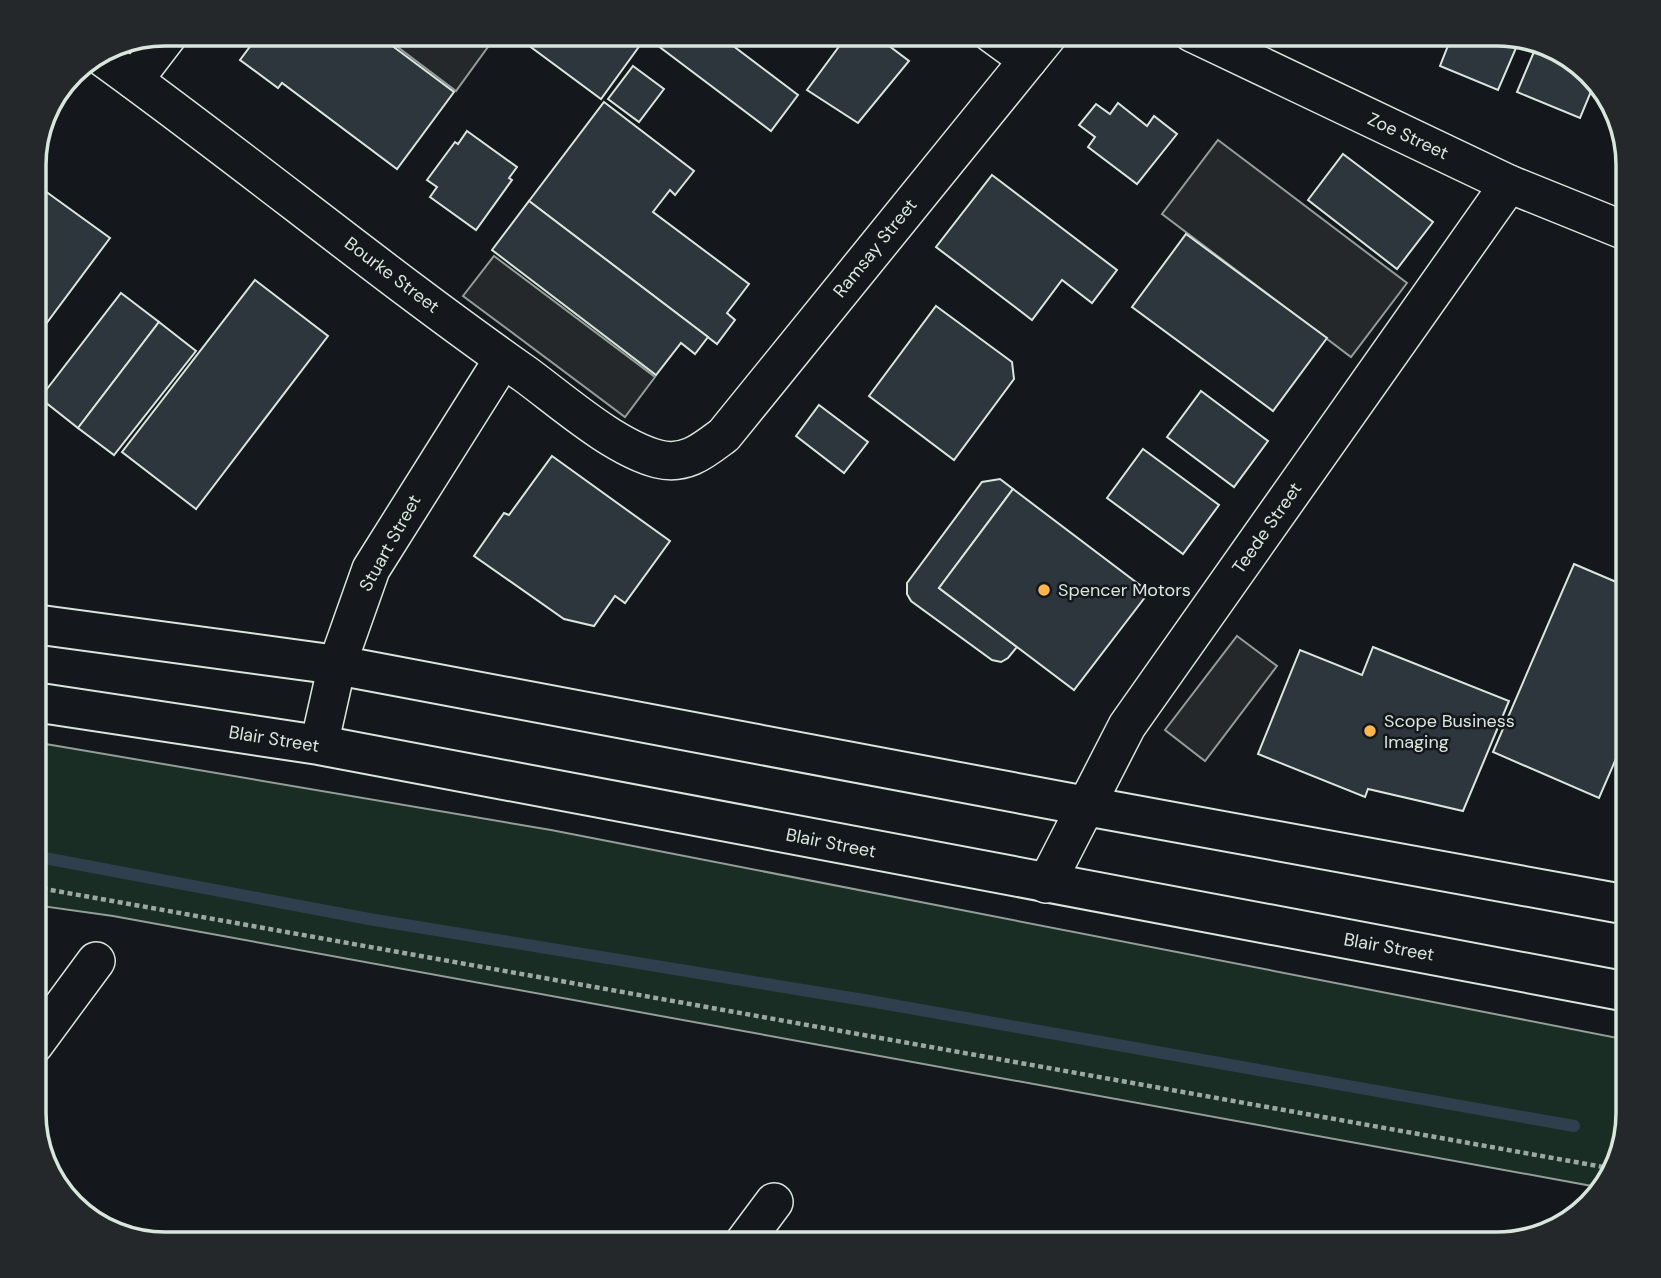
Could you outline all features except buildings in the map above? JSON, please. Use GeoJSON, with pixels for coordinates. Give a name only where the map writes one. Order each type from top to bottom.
{"type":"FeatureCollection","features":[{"type":"Feature","properties":{"kind":"main road"},"geometry":{"type":"LineString","coordinates":[[46,626],[337,665],[1616,903]]}},
{"type":"Feature","properties":{"kind":"main road","name":"Blair Street"},"geometry":{"type":"LineString","coordinates":[[46,704],[319,745],[1616,990]]}},
{"type":"Feature","properties":{"kind":"street"},"geometry":{"type":"LineString","coordinates":[[134,80],[160,46]]}},
{"type":"Feature","properties":{"kind":"street","name":"Zoe Street"},"geometry":{"type":"LineString","coordinates":[[1219,46],[1509,184],[1616,227]]}},
{"type":"Feature","properties":{"kind":"street","name":"Ramsay Street"},"geometry":{"type":"LineString","coordinates":[[696,457],[724,435],[1039,47]]}},
{"type":"Feature","properties":{"kind":"street","name":"Bourke Street"},"geometry":{"type":"LineString","coordinates":[[107,60],[503,359],[611,435],[659,459],[677,461],[696,457]]}},
{"type":"Feature","properties":{"kind":"street","name":"Teede Street"},"geometry":{"type":"LineString","coordinates":[[1046,884],[1127,726],[1509,184]]}},
{"type":"Feature","properties":{"kind":"street","name":"Stuart Street"},"geometry":{"type":"LineString","coordinates":[[319,745],[337,665],[356,607],[386,542],[503,359]]}},
{"type":"Feature","properties":{"kind":"street"},"geometry":{"type":"LineString","coordinates":[[46,1029],[96,961]]}},
{"type":"Feature","properties":{"kind":"street"},"geometry":{"type":"LineString","coordinates":[[752,1232],[774,1202]]}},
{"type":"Feature","properties":{"kind":"path"},"geometry":{"type":"LineString","coordinates":[[46,889],[1603,1167]]}},
{"type":"Feature","properties":{"kind":"green space"},"geometry":{"type":"Polygon","coordinates":[[[46,744],[551,830],[1616,1038],[1616,1114],[1613,1137],[1600,1173],[1591,1186],[113,916],[46,907],[46,744]]]}},
{"type":"Feature","properties":{"kind":"shaded area"},"geometry":{"type":"Polygon","coordinates":[[[396,46],[489,46],[456,91],[396,46]]]}},
{"type":"Feature","properties":{"kind":"shaded area"},"geometry":{"type":"Polygon","coordinates":[[[1218,140],[1407,283],[1351,357],[1162,214],[1218,140]]]}},
{"type":"Feature","properties":{"kind":"shaded area"},"geometry":{"type":"Polygon","coordinates":[[[494,256],[655,377],[625,417],[463,296],[494,256]]]}},
{"type":"Feature","properties":{"kind":"shaded area"},"geometry":{"type":"Polygon","coordinates":[[[1237,636],[1277,666],[1205,761],[1165,730],[1237,636]]]}},
{"type":"Feature","properties":{"kind":"waterway"},"geometry":{"type":"LineString","coordinates":[[46,858],[369,919],[870,1001],[1574,1126]]}},
{"type":"Feature","properties":{"kind":"place","name":"Spencer Motors"},"geometry":{"type":"Point","coordinates":[1044,590]}},
{"type":"Feature","properties":{"kind":"place","name":"Scope Business Imaging"},"geometry":{"type":"Point","coordinates":[1370,731]}}]}
